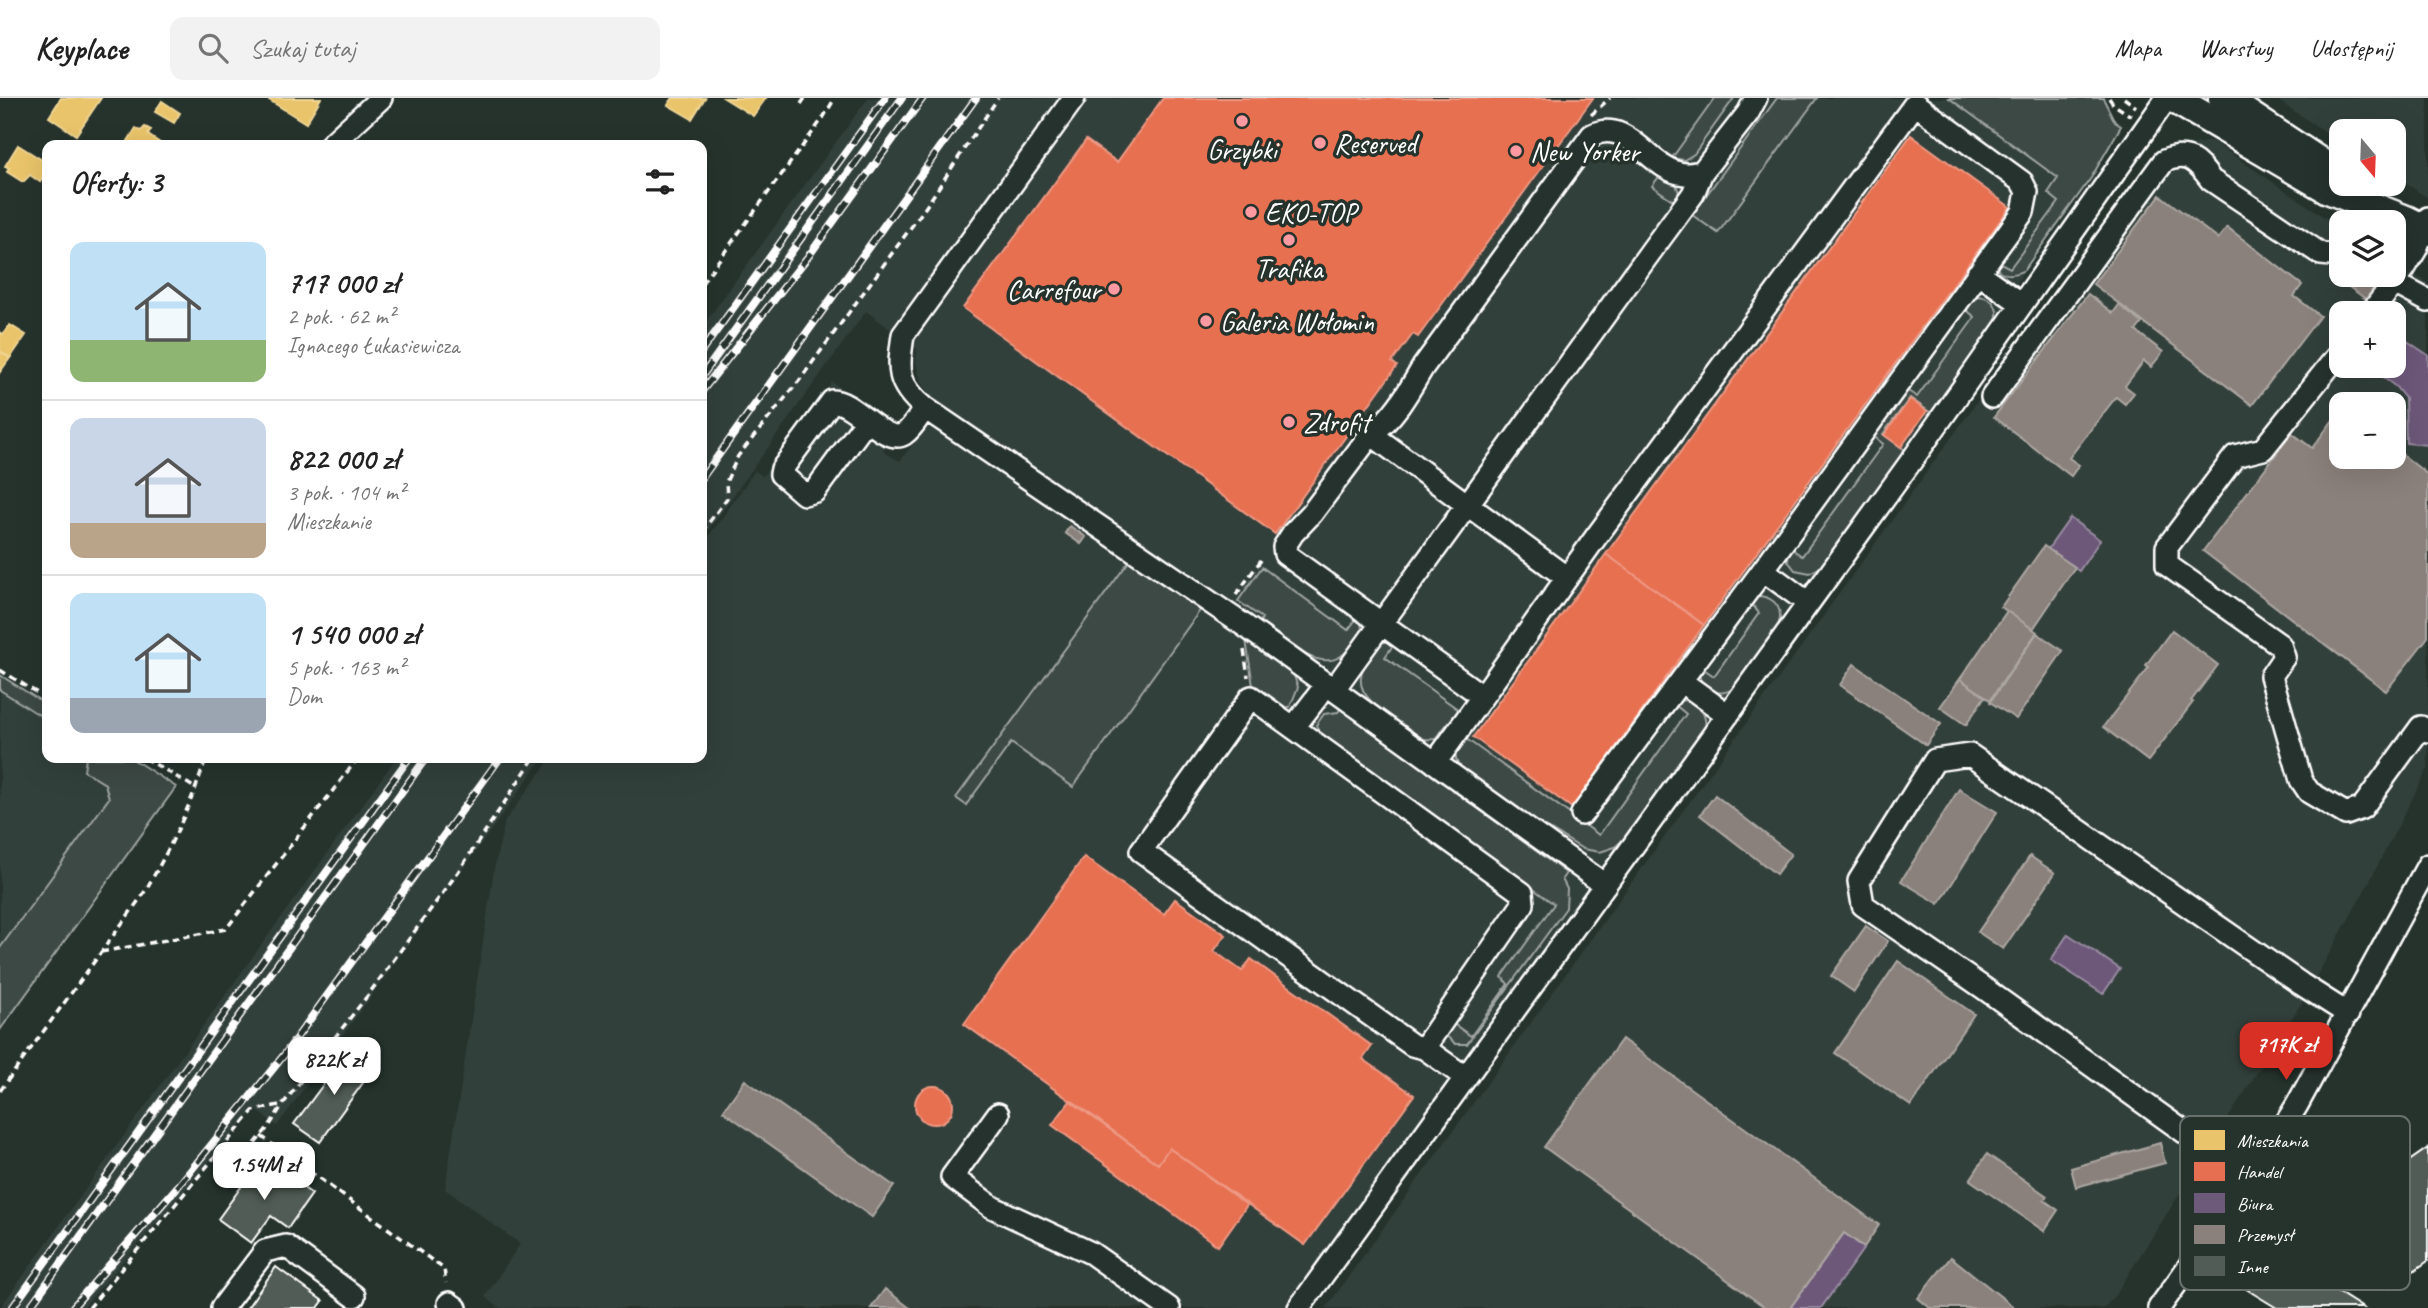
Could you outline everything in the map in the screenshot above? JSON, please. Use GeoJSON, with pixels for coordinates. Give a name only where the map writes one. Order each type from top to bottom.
{"type":"FeatureCollection","features":[{"type":"Feature","properties":{"kind":"main road"},"geometry":{"type":"LineString","coordinates":[[2173,98],[2329,189],[2421,225]]}},
{"type":"Feature","properties":{"kind":"main road"},"geometry":{"type":"LineString","coordinates":[[2223,98],[2329,168]]}},
{"type":"Feature","properties":{"kind":"main road"},"geometry":{"type":"LineString","coordinates":[[2372,196],[2421,225]]}},
{"type":"Feature","properties":{"kind":"street"},"geometry":{"type":"LineString","coordinates":[[335,140],[381,98]]}},
{"type":"Feature","properties":{"kind":"street"},"geometry":{"type":"LineString","coordinates":[[1074,98],[903,335],[899,370],[904,386],[925,408],[1248,628],[1605,886]]}},
{"type":"Feature","properties":{"kind":"street"},"geometry":{"type":"LineString","coordinates":[[1294,727],[1381,623],[1685,205],[1702,172],[1748,113],[1756,98]]}},
{"type":"Feature","properties":{"kind":"street"},"geometry":{"type":"LineString","coordinates":[[1299,1308],[1728,715],[2167,98]]}},
{"type":"Feature","properties":{"kind":"street"},"geometry":{"type":"LineString","coordinates":[[1435,762],[1915,104],[2022,183],[2027,192],[2023,212],[1763,570],[1581,814]]}},
{"type":"Feature","properties":{"kind":"street"},"geometry":{"type":"LineString","coordinates":[[1482,696],[1285,554],[1284,547],[1371,434],[1384,425],[1592,135],[1601,131],[1622,133],[1664,165],[1683,174],[1702,172]]}},
{"type":"Feature","properties":{"kind":"street"},"geometry":{"type":"LineString","coordinates":[[1992,397],[2164,161],[2175,157],[2187,158],[2200,164],[2211,180],[2321,254],[2329,255]]}},
{"type":"Feature","properties":{"kind":"street"},"geometry":{"type":"LineString","coordinates":[[2406,259],[2416,249],[2421,225]]}},
{"type":"Feature","properties":{"kind":"street"},"geometry":{"type":"LineString","coordinates":[[1978,273],[2022,304]]}},
{"type":"Feature","properties":{"kind":"street"},"geometry":{"type":"LineString","coordinates":[[2402,287],[2428,301]]}},
{"type":"Feature","properties":{"kind":"street"},"geometry":{"type":"LineString","coordinates":[[2329,366],[2263,449],[2235,456],[2167,547],[2166,565],[2280,645],[2284,657],[2271,676],[2301,780],[2309,792],[2346,814],[2362,808],[2421,727],[2428,731]]}},
{"type":"Feature","properties":{"kind":"street"},"geometry":{"type":"LineString","coordinates":[[867,420],[897,437],[906,433],[925,408]]}},
{"type":"Feature","properties":{"kind":"street"},"geometry":{"type":"LineString","coordinates":[[1371,434],[1567,578]]}},
{"type":"Feature","properties":{"kind":"street"},"geometry":{"type":"LineString","coordinates":[[1763,570],[1808,603]]}},
{"type":"Feature","properties":{"kind":"street"},"geometry":{"type":"LineString","coordinates":[[1681,681],[1728,715]]}},
{"type":"Feature","properties":{"kind":"street"},"geometry":{"type":"LineString","coordinates":[[1424,1048],[1523,904],[1522,892],[1251,697],[1142,851],[1412,1045],[1424,1048],[1465,1077]]}},
{"type":"Feature","properties":{"kind":"street"},"geometry":{"type":"LineString","coordinates":[[2180,1127],[1863,905],[1859,881],[1936,760],[1970,755],[2348,1014]]}},
{"type":"Feature","properties":{"kind":"street"},"geometry":{"type":"LineString","coordinates":[[2290,1116],[2428,865]]}},
{"type":"Feature","properties":{"kind":"street"},"geometry":{"type":"LineString","coordinates":[[998,1114],[952,1177],[992,1207],[1091,1252],[1170,1308]]}},
{"type":"Feature","properties":{"kind":"street"},"geometry":{"type":"LineString","coordinates":[[222,1308],[265,1251],[286,1246],[354,1296]]}},
{"type":"Feature","properties":{"kind":"street"},"geometry":{"type":"LineString","coordinates":[[2159,1308],[2180,1279]]}},
{"type":"Feature","properties":{"kind":"path"},"geometry":{"type":"LineString","coordinates":[[801,104],[805,98]]}},
{"type":"Feature","properties":{"kind":"path"},"geometry":{"type":"LineString","coordinates":[[707,276],[835,98]]}},
{"type":"Feature","properties":{"kind":"path"},"geometry":{"type":"LineString","coordinates":[[707,525],[727,498],[726,482],[738,456],[799,381],[925,208],[998,98]]}},
{"type":"Feature","properties":{"kind":"path"},"geometry":{"type":"LineString","coordinates":[[1244,649],[1251,697]]}},
{"type":"Feature","properties":{"kind":"path"},"geometry":{"type":"LineString","coordinates":[[0,670],[42,696]]}},
{"type":"Feature","properties":{"kind":"path"},"geometry":{"type":"LineString","coordinates":[[153,763],[197,789]]}},
{"type":"Feature","properties":{"kind":"path"},"geometry":{"type":"LineString","coordinates":[[0,1091],[142,896],[159,868],[197,789],[205,763]]}},
{"type":"Feature","properties":{"kind":"path"},"geometry":{"type":"LineString","coordinates":[[101,952],[226,929],[354,763]]}},
{"type":"Feature","properties":{"kind":"path"},"geometry":{"type":"LineString","coordinates":[[225,1181],[368,995],[458,872],[531,763]]}},
{"type":"Feature","properties":{"kind":"path"},"geometry":{"type":"LineString","coordinates":[[89,1308],[253,1111],[283,1104]]}},
{"type":"Feature","properties":{"kind":"path"},"geometry":{"type":"LineString","coordinates":[[261,1136],[444,1269],[452,1306]]}},
{"type":"Feature","properties":{"kind":"shaded area"},"geometry":{"type":"Polygon","coordinates":[[[868,98],[2103,98],[2115,122],[2121,126],[2091,178],[2024,270],[1995,326],[1285,1308],[500,1308],[485,1297],[520,1244],[445,1189],[495,864],[505,821],[547,763],[707,763],[707,539],[755,471],[763,476],[832,382],[892,425],[883,452],[900,461],[922,432],[932,426],[1130,560],[956,797],[966,805],[1011,743],[1074,787],[1214,591],[936,400],[926,390],[920,378],[916,363],[917,349],[866,311],[707,532],[707,320],[868,98]]]}},
{"type":"Feature","properties":{"kind":"shaded area"},"geometry":{"type":"Polygon","coordinates":[[[1715,98],[1734,98],[1694,154],[1684,160],[1672,158],[1715,98]]]}},
{"type":"Feature","properties":{"kind":"shaded area"},"geometry":{"type":"Polygon","coordinates":[[[1777,98],[1817,98],[1718,233],[1692,215],[1777,98]]]}},
{"type":"Feature","properties":{"kind":"shaded area"},"geometry":{"type":"Polygon","coordinates":[[[1949,98],[2103,98],[2115,122],[2121,126],[2091,178],[2021,272],[2002,273],[1996,266],[1997,261],[2010,268],[2059,202],[2048,193],[2058,178],[1949,98]]]}},
{"type":"Feature","properties":{"kind":"shaded area"},"geometry":{"type":"Polygon","coordinates":[[[2274,98],[2428,98],[2428,198],[2406,184],[2406,119],[2329,119],[2329,134],[2274,98]]]}},
{"type":"Feature","properties":{"kind":"shaded area"},"geometry":{"type":"Polygon","coordinates":[[[2212,141],[2329,220],[2329,287],[2406,287],[2406,270],[2428,283],[2428,768],[2366,888],[2301,1004],[2229,1116],[2180,1116],[2180,1193],[2104,1308],[1326,1308],[2158,150],[2212,141]]]}},
{"type":"Feature","properties":{"kind":"shaded area"},"geometry":{"type":"Polygon","coordinates":[[[1661,174],[1676,184],[1679,193],[1674,201],[1652,186],[1661,174]]]}},
{"type":"Feature","properties":{"kind":"shaded area"},"geometry":{"type":"Polygon","coordinates":[[[1978,296],[1993,302],[1997,311],[1994,327],[1931,413],[1910,398],[1883,434],[1905,450],[1821,567],[1810,573],[1795,570],[1788,561],[1789,547],[1802,556],[1883,444],[1871,434],[1905,389],[1917,397],[1975,317],[1964,308],[1972,298],[1978,296]]]}},
{"type":"Feature","properties":{"kind":"shaded area"},"geometry":{"type":"Polygon","coordinates":[[[1130,560],[1201,609],[1073,787],[1011,743],[966,805],[956,798],[1130,560]]]}},
{"type":"Feature","properties":{"kind":"shaded area"},"geometry":{"type":"Polygon","coordinates":[[[1262,567],[1348,630],[1357,618],[1361,622],[1362,630],[1341,656],[1321,660],[1299,651],[1260,622],[1262,618],[1238,601],[1262,567]]]}},
{"type":"Feature","properties":{"kind":"shaded area"},"geometry":{"type":"Polygon","coordinates":[[[1760,596],[1770,599],[1777,606],[1780,615],[1778,626],[1734,688],[1717,692],[1707,688],[1700,678],[1701,667],[1714,676],[1759,613],[1750,602],[1760,596]]]}},
{"type":"Feature","properties":{"kind":"shaded area"},"geometry":{"type":"Polygon","coordinates":[[[1246,640],[1293,673],[1298,687],[1290,707],[1281,707],[1253,686],[1246,640]]]}},
{"type":"Feature","properties":{"kind":"shaded area"},"geometry":{"type":"Polygon","coordinates":[[[1387,641],[1394,644],[1385,657],[1459,710],[1435,739],[1424,739],[1414,734],[1378,707],[1361,685],[1364,667],[1371,655],[1378,646],[1387,641]]]}},
{"type":"Feature","properties":{"kind":"shaded area"},"geometry":{"type":"Polygon","coordinates":[[[0,675],[42,702],[42,763],[139,763],[176,787],[0,1030],[0,675]]]}},
{"type":"Feature","properties":{"kind":"shaded area"},"geometry":{"type":"Polygon","coordinates":[[[0,675],[42,702],[42,717],[0,690],[0,675]]]}},
{"type":"Feature","properties":{"kind":"shaded area"},"geometry":{"type":"Polygon","coordinates":[[[1680,700],[1691,702],[1700,708],[1705,718],[1705,729],[1627,836],[1615,847],[1600,852],[1583,849],[1529,817],[1461,768],[1456,760],[1457,749],[1465,738],[1599,835],[1686,714],[1674,704],[1680,700]]]}},
{"type":"Feature","properties":{"kind":"shaded area"},"geometry":{"type":"Polygon","coordinates":[[[1341,708],[1566,873],[1562,879],[1567,889],[1566,908],[1467,1044],[1456,1044],[1445,1035],[1452,1023],[1471,1036],[1508,984],[1502,977],[1554,904],[1320,735],[1316,725],[1324,714],[1338,712],[1341,708]]]}},
{"type":"Feature","properties":{"kind":"shaded area"},"geometry":{"type":"Polygon","coordinates":[[[85,763],[139,763],[176,787],[0,1030],[0,948],[109,798],[105,784],[84,771],[85,763]]]}},
{"type":"Feature","properties":{"kind":"shaded area"},"geometry":{"type":"Polygon","coordinates":[[[392,763],[539,763],[277,1126],[255,1109],[83,1308],[0,1308],[392,763]]]}},
{"type":"Feature","properties":{"kind":"building: Mieszkania"},"geometry":{"type":"Polygon","coordinates":[[[61,98],[101,98],[76,135],[49,117],[61,98]]]}},
{"type":"Feature","properties":{"kind":"building: Mieszkania"},"geometry":{"type":"Polygon","coordinates":[[[266,98],[321,98],[306,123],[266,98]]]}},
{"type":"Feature","properties":{"kind":"building: Mieszkania"},"geometry":{"type":"Polygon","coordinates":[[[673,98],[705,98],[692,119],[668,105],[673,98]]]}},
{"type":"Feature","properties":{"kind":"building: Mieszkania"},"geometry":{"type":"Polygon","coordinates":[[[724,98],[766,98],[753,116],[724,98]]]}},
{"type":"Feature","properties":{"kind":"building: Mieszkania"},"geometry":{"type":"Polygon","coordinates":[[[162,101],[180,113],[174,123],[155,112],[162,101]]]}},
{"type":"Feature","properties":{"kind":"building: Mieszkania"},"geometry":{"type":"Polygon","coordinates":[[[145,127],[151,130],[148,135],[156,140],[129,140],[136,128],[141,131],[145,127]]]}},
{"type":"Feature","properties":{"kind":"building: Mieszkania"},"geometry":{"type":"Polygon","coordinates":[[[18,145],[42,160],[42,179],[40,182],[30,175],[23,182],[7,172],[9,168],[5,166],[18,145]]]}},
{"type":"Feature","properties":{"kind":"building: Mieszkania"},"geometry":{"type":"Polygon","coordinates":[[[10,325],[26,335],[10,358],[0,351],[0,332],[3,334],[10,325]]]}},
{"type":"Feature","properties":{"kind":"building: Mieszkania"},"geometry":{"type":"Polygon","coordinates":[[[0,351],[10,358],[0,372],[0,351]]]}},
{"type":"Feature","properties":{"kind":"building: Handel","name":"Galeria Wołomin"},"geometry":{"type":"Polygon","coordinates":[[[1163,98],[1593,98],[1418,337],[1413,334],[1392,362],[1397,366],[1275,534],[963,308],[1086,140],[1117,162],[1163,98]]]}},
{"type":"Feature","properties":{"kind":"building: Handel"},"geometry":{"type":"Polygon","coordinates":[[[1911,135],[2010,207],[1704,625],[1606,554],[1911,135]]]}},
{"type":"Feature","properties":{"kind":"building: Handel"},"geometry":{"type":"Polygon","coordinates":[[[1910,399],[1927,411],[1901,447],[1884,435],[1910,399]]]}},
{"type":"Feature","properties":{"kind":"building: Handel"},"geometry":{"type":"Polygon","coordinates":[[[1606,554],[1704,625],[1572,808],[1473,737],[1606,554]]]}},
{"type":"Feature","properties":{"kind":"building: Handel"},"geometry":{"type":"Polygon","coordinates":[[[1084,857],[1164,914],[1175,899],[1226,935],[1214,951],[1242,971],[1251,959],[1372,1046],[1363,1059],[1414,1095],[1305,1245],[1169,1148],[1158,1164],[964,1024],[1084,857]]]}},
{"type":"Feature","properties":{"kind":"building: Handel"},"geometry":{"type":"Polygon","coordinates":[[[934,1086],[947,1092],[953,1105],[947,1118],[934,1124],[921,1118],[915,1105],[921,1092],[934,1086]]]}},
{"type":"Feature","properties":{"kind":"building: Handel"},"geometry":{"type":"Polygon","coordinates":[[[1071,1100],[1158,1164],[1169,1148],[1247,1205],[1218,1246],[1052,1125],[1071,1100]]]}},
{"type":"Feature","properties":{"kind":"building: Biura"},"geometry":{"type":"Polygon","coordinates":[[[2406,340],[2428,355],[2428,445],[2406,443],[2406,392],[2400,392],[2384,378],[2406,378],[2406,340]]]}},
{"type":"Feature","properties":{"kind":"building: Biura"},"geometry":{"type":"Polygon","coordinates":[[[2070,518],[2100,540],[2079,571],[2048,549],[2070,518]]]}},
{"type":"Feature","properties":{"kind":"building: Biura"},"geometry":{"type":"Polygon","coordinates":[[[2068,934],[2120,969],[2103,994],[2051,960],[2068,934]]]}},
{"type":"Feature","properties":{"kind":"building: Biura"},"geometry":{"type":"Polygon","coordinates":[[[1844,1233],[1864,1248],[1821,1308],[1790,1308],[1844,1233]]]}},
{"type":"Feature","properties":{"kind":"building: Przemysł"},"geometry":{"type":"Polygon","coordinates":[[[2160,195],[2218,239],[2227,227],[2302,285],[2294,296],[2320,316],[2252,405],[2093,284],[2160,195]]]}},
{"type":"Feature","properties":{"kind":"building: Przemysł"},"geometry":{"type":"Polygon","coordinates":[[[2349,287],[2373,287],[2366,299],[2349,287]]]}},
{"type":"Feature","properties":{"kind":"building: Przemysł"},"geometry":{"type":"Polygon","coordinates":[[[2088,294],[2113,313],[2119,305],[2142,323],[2136,331],[2163,352],[2151,367],[2144,361],[2125,386],[2134,393],[2125,404],[2116,397],[2069,458],[2079,465],[2071,476],[1994,417],[2088,294]]]}},
{"type":"Feature","properties":{"kind":"building: Przemysł"},"geometry":{"type":"Polygon","coordinates":[[[2329,425],[2329,469],[2406,469],[2406,458],[2428,475],[2428,637],[2386,691],[2203,551],[2292,433],[2312,448],[2329,425]]]}},
{"type":"Feature","properties":{"kind":"building: Przemysł"},"geometry":{"type":"Polygon","coordinates":[[[1070,526],[1086,537],[1081,544],[1065,533],[1070,526]]]}},
{"type":"Feature","properties":{"kind":"building: Przemysł"},"geometry":{"type":"Polygon","coordinates":[[[2044,546],[2075,567],[2033,629],[2001,607],[2044,546]]]}},
{"type":"Feature","properties":{"kind":"building: Przemysł"},"geometry":{"type":"Polygon","coordinates":[[[2007,611],[2037,632],[1990,700],[1960,679],[2007,611]]]}},
{"type":"Feature","properties":{"kind":"building: Przemysł"},"geometry":{"type":"Polygon","coordinates":[[[2172,630],[2218,665],[2148,761],[2103,727],[2149,667],[2146,665],[2172,630]]]}},
{"type":"Feature","properties":{"kind":"building: Przemysł"},"geometry":{"type":"Polygon","coordinates":[[[2037,633],[2063,651],[2016,719],[1990,702],[2037,633]]]}},
{"type":"Feature","properties":{"kind":"building: Przemysł"},"geometry":{"type":"Polygon","coordinates":[[[1854,664],[1941,724],[1926,745],[1840,685],[1854,664]]]}},
{"type":"Feature","properties":{"kind":"building: Przemysł"},"geometry":{"type":"Polygon","coordinates":[[[1960,679],[1985,696],[1966,725],[1940,707],[1960,679]]]}},
{"type":"Feature","properties":{"kind":"building: Przemysł"},"geometry":{"type":"Polygon","coordinates":[[[1959,789],[1997,812],[1939,904],[1901,881],[1959,789]]]}},
{"type":"Feature","properties":{"kind":"building: Przemysł"},"geometry":{"type":"Polygon","coordinates":[[[1715,795],[1791,854],[1776,874],[1700,815],[1715,795]]]}},
{"type":"Feature","properties":{"kind":"building: Przemysł"},"geometry":{"type":"Polygon","coordinates":[[[2030,856],[2055,873],[2003,949],[1978,932],[2030,856]]]}},
{"type":"Feature","properties":{"kind":"building: Przemysł"},"geometry":{"type":"Polygon","coordinates":[[[1866,926],[1888,941],[1854,992],[1831,976],[1866,926]]]}},
{"type":"Feature","properties":{"kind":"building: Przemysł"},"geometry":{"type":"Polygon","coordinates":[[[1898,961],[1974,1014],[1911,1106],[1835,1053],[1898,961]]]}},
{"type":"Feature","properties":{"kind":"building: Przemysł"},"geometry":{"type":"Polygon","coordinates":[[[1622,1039],[1879,1225],[1864,1247],[1844,1233],[1790,1308],[1766,1308],[1544,1147],[1622,1039]]]}},
{"type":"Feature","properties":{"kind":"building: Przemysł"},"geometry":{"type":"Polygon","coordinates":[[[745,1080],[894,1186],[872,1217],[723,1111],[745,1080]]]}},
{"type":"Feature","properties":{"kind":"building: Przemysł"},"geometry":{"type":"Polygon","coordinates":[[[2160,1143],[2165,1163],[2076,1187],[2071,1168],[2160,1143]]]}},
{"type":"Feature","properties":{"kind":"building: Przemysł"},"geometry":{"type":"Polygon","coordinates":[[[1987,1154],[2047,1196],[2044,1200],[2058,1210],[2044,1231],[1970,1180],[1987,1154]]]}},
{"type":"Feature","properties":{"kind":"building: Przemysł"},"geometry":{"type":"Polygon","coordinates":[[[1951,1257],[2015,1308],[1930,1308],[1918,1298],[1951,1257]]]}},
{"type":"Feature","properties":{"kind":"building: Przemysł"},"geometry":{"type":"Polygon","coordinates":[[[885,1289],[910,1308],[871,1308],[885,1289]]]}},
{"type":"Feature","properties":{"kind":"building: Inne"},"geometry":{"type":"Polygon","coordinates":[[[348,1051],[373,1069],[320,1142],[294,1124],[348,1051]]]}},
{"type":"Feature","properties":{"kind":"building: Inne"},"geometry":{"type":"Polygon","coordinates":[[[2428,1148],[2428,1261],[2410,1273],[2410,1160],[2428,1148]]]}},
{"type":"Feature","properties":{"kind":"building: Inne"},"geometry":{"type":"Polygon","coordinates":[[[262,1158],[312,1194],[288,1228],[271,1216],[251,1243],[218,1219],[262,1158]]]}},
{"type":"Feature","properties":{"kind":"building: Inne"},"geometry":{"type":"Polygon","coordinates":[[[276,1267],[323,1301],[318,1308],[247,1308],[276,1267]]]}},
{"type":"Feature","properties":{"kind":"building: Inne"},"geometry":{"type":"Polygon","coordinates":[[[2248,1290],[2335,1290],[2363,1308],[2277,1308],[2248,1290]]]}},
{"type":"Feature","properties":{"kind":"railway"},"geometry":{"type":"LineString","coordinates":[[707,344],[885,98]]}},
{"type":"Feature","properties":{"kind":"railway"},"geometry":{"type":"LineString","coordinates":[[707,369],[902,98]]}},
{"type":"Feature","properties":{"kind":"railway"},"geometry":{"type":"LineString","coordinates":[[707,385],[810,254],[923,98]]}},
{"type":"Feature","properties":{"kind":"railway"},"geometry":{"type":"LineString","coordinates":[[707,471],[976,98]]}},
{"type":"Feature","properties":{"kind":"railway"},"geometry":{"type":"LineString","coordinates":[[12,1308],[405,763]]}},
{"type":"Feature","properties":{"kind":"railway"},"geometry":{"type":"LineString","coordinates":[[29,1308],[422,763]]}},
{"type":"Feature","properties":{"kind":"railway"},"geometry":{"type":"LineString","coordinates":[[72,1308],[179,1185],[284,1055],[496,763]]}},
{"type":"Feature","properties":{"kind":"place","name":"Grzybki"},"geometry":{"type":"Point","coordinates":[1242,121]}},
{"type":"Feature","properties":{"kind":"place","name":"Reserved"},"geometry":{"type":"Point","coordinates":[1320,143]}},
{"type":"Feature","properties":{"kind":"place","name":"New Yorker"},"geometry":{"type":"Point","coordinates":[1516,151]}},
{"type":"Feature","properties":{"kind":"place","name":"EKO-TOP"},"geometry":{"type":"Point","coordinates":[1251,212]}},
{"type":"Feature","properties":{"kind":"place","name":"Trafika"},"geometry":{"type":"Point","coordinates":[1289,240]}},
{"type":"Feature","properties":{"kind":"place","name":"Carrefour"},"geometry":{"type":"Point","coordinates":[1114,289]}},
{"type":"Feature","properties":{"kind":"place","name":"Galeria Wołomin"},"geometry":{"type":"Point","coordinates":[1206,321]}},
{"type":"Feature","properties":{"kind":"place","name":"Zdrofit"},"geometry":{"type":"Point","coordinates":[1289,422]}}]}
